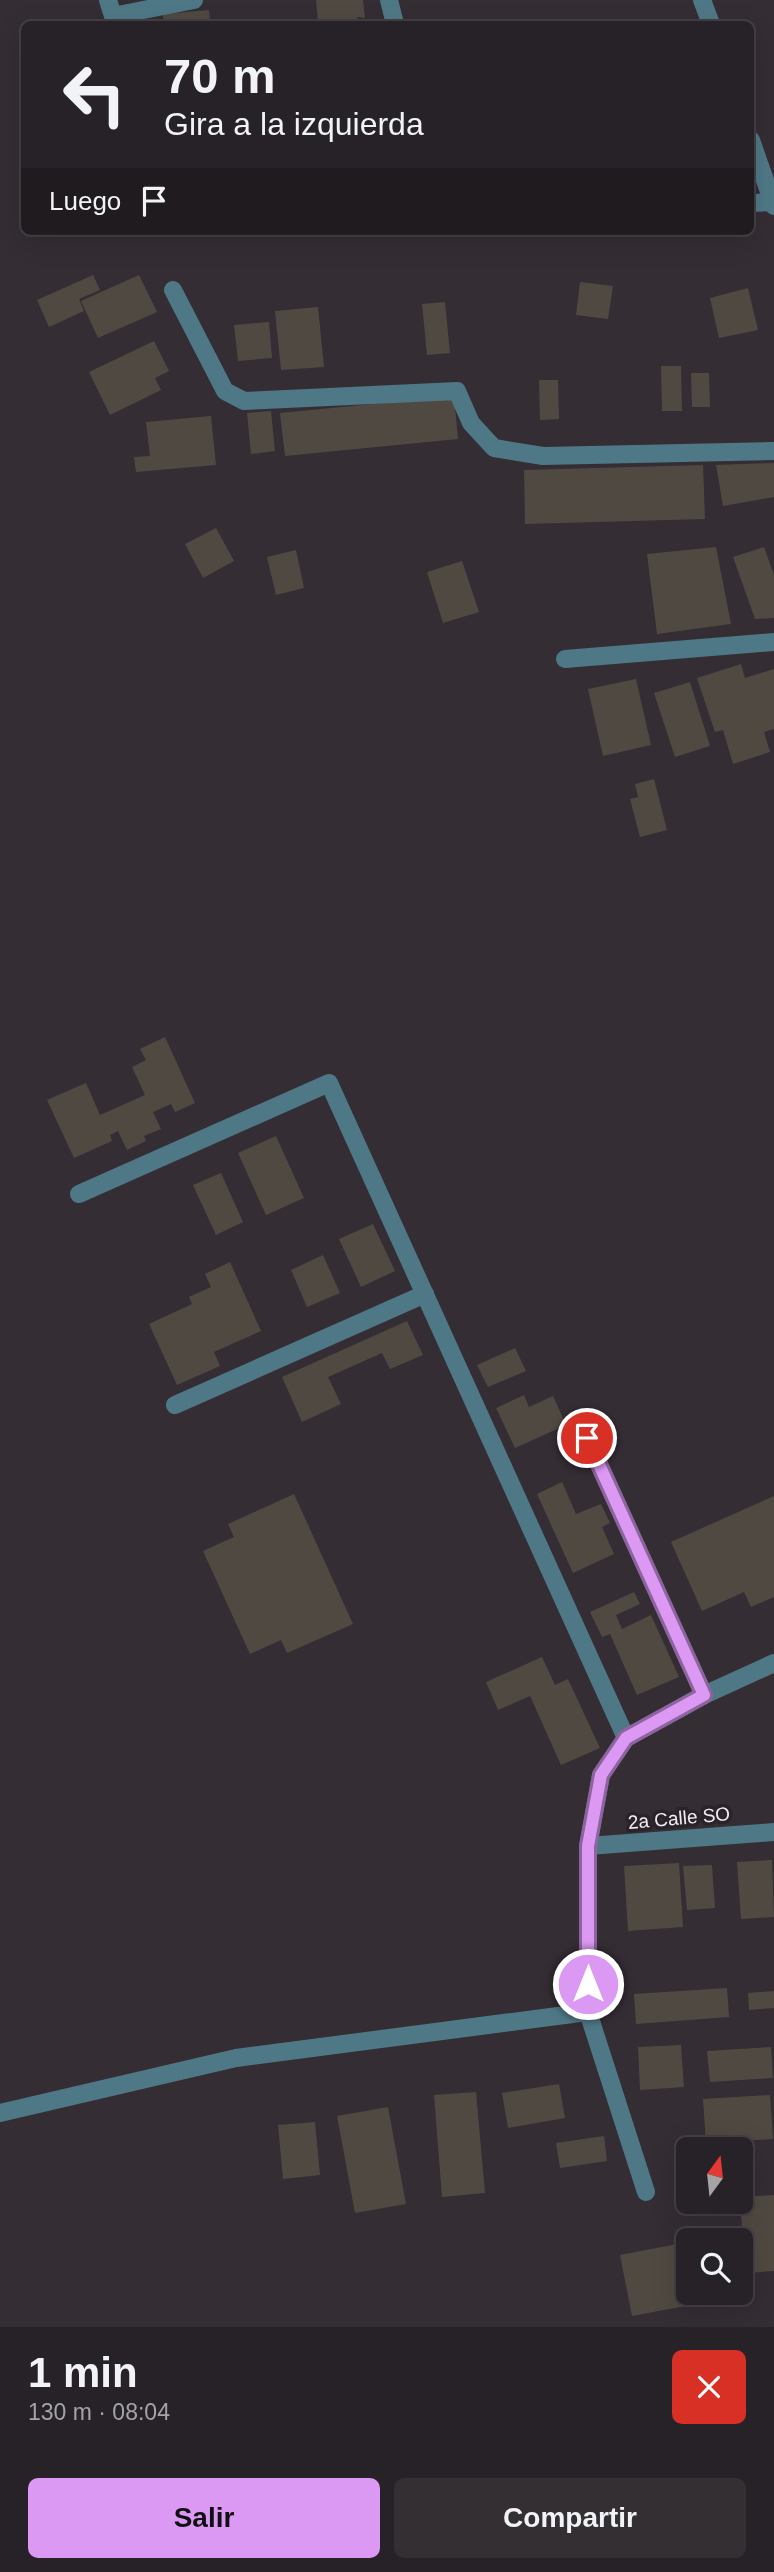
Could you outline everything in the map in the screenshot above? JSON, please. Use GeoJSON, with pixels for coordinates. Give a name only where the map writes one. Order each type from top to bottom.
{"type":"FeatureCollection","features":[{"type":"Feature","properties":{"kind":"street"},"geometry":{"type":"LineString","coordinates":[[108,0],[113,16],[194,0]]}},
{"type":"Feature","properties":{"kind":"street"},"geometry":{"type":"LineString","coordinates":[[389,0],[394,21]]}},
{"type":"Feature","properties":{"kind":"street"},"geometry":{"type":"LineString","coordinates":[[702,0],[710,21]]}},
{"type":"Feature","properties":{"kind":"street"},"geometry":{"type":"LineString","coordinates":[[754,148],[774,204],[754,203]]}},
{"type":"Feature","properties":{"kind":"street"},"geometry":{"type":"LineString","coordinates":[[173,290],[225,391],[244,401],[457,391],[471,423],[494,448],[543,456],[774,451]]}},
{"type":"Feature","properties":{"kind":"street"},"geometry":{"type":"LineString","coordinates":[[565,659],[774,642]]}},
{"type":"Feature","properties":{"kind":"street"},"geometry":{"type":"LineString","coordinates":[[79,1194],[329,1083],[626,1738]]}},
{"type":"Feature","properties":{"kind":"street"},"geometry":{"type":"LineString","coordinates":[[175,1405],[425,1294]]}},
{"type":"Feature","properties":{"kind":"street"},"geometry":{"type":"LineString","coordinates":[[587,1438],[704,1695]]}},
{"type":"Feature","properties":{"kind":"street"},"geometry":{"type":"LineString","coordinates":[[646,2192],[588,2012],[588,1846],[601,1775],[626,1738],[704,1695],[774,1663]]}},
{"type":"Feature","properties":{"kind":"street","name":"2a Calle SO"},"geometry":{"type":"LineString","coordinates":[[588,1846],[774,1832]]}},
{"type":"Feature","properties":{"kind":"street"},"geometry":{"type":"LineString","coordinates":[[0,2113],[236,2058],[588,2012]]}},
{"type":"Feature","properties":{"kind":"building"},"geometry":{"type":"Polygon","coordinates":[[[316,0],[363,0],[365,18],[357,17],[358,21],[318,21],[316,0]]]}},
{"type":"Feature","properties":{"kind":"building"},"geometry":{"type":"Polygon","coordinates":[[[209,10],[210,21],[164,21],[163,14],[209,10]]]}},
{"type":"Feature","properties":{"kind":"building"},"geometry":{"type":"Polygon","coordinates":[[[369,235],[424,235],[424,236],[369,235]]]}},
{"type":"Feature","properties":{"kind":"building"},"geometry":{"type":"Polygon","coordinates":[[[93,275],[100,290],[79,299],[84,311],[49,327],[37,300],[93,275]]]}},
{"type":"Feature","properties":{"kind":"building"},"geometry":{"type":"Polygon","coordinates":[[[139,275],[157,312],[98,338],[81,301],[139,275]]]}},
{"type":"Feature","properties":{"kind":"building"},"geometry":{"type":"Polygon","coordinates":[[[580,282],[613,286],[608,319],[576,315],[580,282]]]}},
{"type":"Feature","properties":{"kind":"building"},"geometry":{"type":"Polygon","coordinates":[[[748,288],[758,330],[719,338],[710,298],[748,288]]]}},
{"type":"Feature","properties":{"kind":"building"},"geometry":{"type":"Polygon","coordinates":[[[445,302],[450,353],[427,355],[422,304],[445,302]]]}},
{"type":"Feature","properties":{"kind":"building"},"geometry":{"type":"Polygon","coordinates":[[[318,307],[324,367],[281,370],[275,311],[318,307]]]}},
{"type":"Feature","properties":{"kind":"building"},"geometry":{"type":"Polygon","coordinates":[[[269,322],[272,358],[238,361],[234,325],[269,322]]]}},
{"type":"Feature","properties":{"kind":"building"},"geometry":{"type":"Polygon","coordinates":[[[154,341],[169,371],[155,378],[161,390],[110,415],[89,372],[154,341]]]}},
{"type":"Feature","properties":{"kind":"building"},"geometry":{"type":"Polygon","coordinates":[[[661,366],[681,366],[682,411],[662,411],[661,366]]]}},
{"type":"Feature","properties":{"kind":"building"},"geometry":{"type":"Polygon","coordinates":[[[691,373],[709,373],[710,407],[692,407],[691,373]]]}},
{"type":"Feature","properties":{"kind":"building"},"geometry":{"type":"Polygon","coordinates":[[[539,380],[558,380],[559,419],[540,420],[539,380]]]}},
{"type":"Feature","properties":{"kind":"building"},"geometry":{"type":"Polygon","coordinates":[[[454,396],[458,439],[285,456],[280,413],[454,396]]]}},
{"type":"Feature","properties":{"kind":"building"},"geometry":{"type":"Polygon","coordinates":[[[271,411],[275,451],[251,454],[247,413],[271,411]]]}},
{"type":"Feature","properties":{"kind":"building"},"geometry":{"type":"Polygon","coordinates":[[[211,416],[216,465],[136,472],[134,457],[150,456],[146,422],[211,416]]]}},
{"type":"Feature","properties":{"kind":"building"},"geometry":{"type":"Polygon","coordinates":[[[774,463],[774,497],[723,506],[716,465],[774,463]]]}},
{"type":"Feature","properties":{"kind":"building"},"geometry":{"type":"Polygon","coordinates":[[[703,465],[705,519],[525,524],[524,470],[703,465]]]}},
{"type":"Feature","properties":{"kind":"building"},"geometry":{"type":"Polygon","coordinates":[[[216,528],[234,561],[203,578],[185,544],[216,528]]]}},
{"type":"Feature","properties":{"kind":"building"},"geometry":{"type":"Polygon","coordinates":[[[716,547],[731,624],[657,634],[647,554],[716,547]]]}},
{"type":"Feature","properties":{"kind":"building"},"geometry":{"type":"Polygon","coordinates":[[[764,547],[774,575],[774,618],[755,619],[733,557],[764,547]]]}},
{"type":"Feature","properties":{"kind":"building"},"geometry":{"type":"Polygon","coordinates":[[[296,550],[304,588],[276,595],[267,557],[296,550]]]}},
{"type":"Feature","properties":{"kind":"building"},"geometry":{"type":"Polygon","coordinates":[[[462,561],[479,612],[443,623],[427,572],[462,561]]]}},
{"type":"Feature","properties":{"kind":"building"},"geometry":{"type":"Polygon","coordinates":[[[741,664],[745,678],[774,669],[774,729],[764,732],[770,752],[733,764],[723,730],[715,732],[697,678],[741,664]]]}},
{"type":"Feature","properties":{"kind":"building"},"geometry":{"type":"Polygon","coordinates":[[[636,679],[651,745],[603,756],[588,689],[636,679]]]}},
{"type":"Feature","properties":{"kind":"building"},"geometry":{"type":"Polygon","coordinates":[[[690,682],[710,746],[675,757],[654,693],[690,682]]]}},
{"type":"Feature","properties":{"kind":"building"},"geometry":{"type":"Polygon","coordinates":[[[654,779],[667,830],[640,837],[630,799],[638,797],[635,784],[654,779]]]}},
{"type":"Feature","properties":{"kind":"building"},"geometry":{"type":"Polygon","coordinates":[[[165,1037],[195,1103],[175,1112],[171,1104],[153,1112],[161,1129],[144,1136],[146,1141],[127,1150],[118,1131],[110,1135],[112,1141],[74,1158],[47,1100],[86,1083],[100,1115],[145,1095],[132,1067],[146,1060],[140,1049],[165,1037]]]}},
{"type":"Feature","properties":{"kind":"building"},"geometry":{"type":"Polygon","coordinates":[[[276,1136],[304,1198],[266,1215],[238,1153],[276,1136]]]}},
{"type":"Feature","properties":{"kind":"building"},"geometry":{"type":"Polygon","coordinates":[[[221,1173],[243,1222],[216,1235],[193,1185],[221,1173]]]}},
{"type":"Feature","properties":{"kind":"building"},"geometry":{"type":"Polygon","coordinates":[[[373,1224],[395,1271],[361,1287],[339,1239],[373,1224]]]}},
{"type":"Feature","properties":{"kind":"building"},"geometry":{"type":"Polygon","coordinates":[[[323,1255],[340,1293],[307,1307],[291,1270],[323,1255]]]}},
{"type":"Feature","properties":{"kind":"building"},"geometry":{"type":"Polygon","coordinates":[[[230,1262],[261,1331],[214,1352],[220,1366],[177,1385],[149,1324],[192,1304],[189,1297],[211,1287],[205,1274],[230,1262]]]}},
{"type":"Feature","properties":{"kind":"building"},"geometry":{"type":"Polygon","coordinates":[[[407,1321],[423,1355],[390,1369],[382,1353],[328,1377],[341,1404],[302,1422],[282,1377],[407,1321]]]}},
{"type":"Feature","properties":{"kind":"building"},"geometry":{"type":"Polygon","coordinates":[[[515,1348],[526,1371],[488,1387],[477,1365],[515,1348]]]}},
{"type":"Feature","properties":{"kind":"building"},"geometry":{"type":"Polygon","coordinates":[[[524,1395],[529,1407],[553,1396],[566,1425],[515,1448],[496,1408],[524,1395]]]}},
{"type":"Feature","properties":{"kind":"building"},"geometry":{"type":"Polygon","coordinates":[[[562,1482],[576,1514],[601,1504],[610,1523],[602,1527],[614,1554],[573,1573],[537,1494],[562,1482]]]}},
{"type":"Feature","properties":{"kind":"building"},"geometry":{"type":"Polygon","coordinates":[[[294,1494],[353,1624],[287,1653],[281,1640],[250,1654],[203,1551],[234,1537],[228,1524],[294,1494]]]}},
{"type":"Feature","properties":{"kind":"building"},"geometry":{"type":"Polygon","coordinates":[[[774,1496],[774,1597],[751,1607],[744,1592],[702,1611],[671,1542],[774,1496]]]}},
{"type":"Feature","properties":{"kind":"building"},"geometry":{"type":"Polygon","coordinates":[[[634,1592],[640,1604],[616,1615],[622,1629],[651,1615],[679,1677],[637,1695],[610,1634],[602,1637],[590,1612],[634,1592]]]}},
{"type":"Feature","properties":{"kind":"building"},"geometry":{"type":"Polygon","coordinates":[[[542,1657],[555,1685],[568,1679],[600,1748],[561,1765],[530,1696],[498,1710],[486,1682],[542,1657]]]}},
{"type":"Feature","properties":{"kind":"building"},"geometry":{"type":"Polygon","coordinates":[[[772,1860],[774,1917],[741,1919],[737,1862],[772,1860]]]}},
{"type":"Feature","properties":{"kind":"building"},"geometry":{"type":"Polygon","coordinates":[[[679,1863],[683,1927],[628,1931],[624,1866],[679,1863]]]}},
{"type":"Feature","properties":{"kind":"building"},"geometry":{"type":"Polygon","coordinates":[[[712,1865],[715,1908],[687,1910],[683,1866],[712,1865]]]}},
{"type":"Feature","properties":{"kind":"building"},"geometry":{"type":"Polygon","coordinates":[[[727,1988],[729,2017],[636,2024],[634,1994],[727,1988]]]}},
{"type":"Feature","properties":{"kind":"building"},"geometry":{"type":"Polygon","coordinates":[[[774,1991],[774,2008],[749,2010],[748,1993],[774,1991]]]}},
{"type":"Feature","properties":{"kind":"building"},"geometry":{"type":"Polygon","coordinates":[[[681,2045],[684,2087],[640,2090],[638,2047],[681,2045]]]}},
{"type":"Feature","properties":{"kind":"building"},"geometry":{"type":"Polygon","coordinates":[[[771,2047],[773,2078],[710,2082],[707,2051],[771,2047]]]}},
{"type":"Feature","properties":{"kind":"building"},"geometry":{"type":"Polygon","coordinates":[[[559,2084],[565,2118],[508,2128],[502,2093],[559,2084]]]}},
{"type":"Feature","properties":{"kind":"building"},"geometry":{"type":"Polygon","coordinates":[[[476,2092],[485,2193],[442,2197],[434,2095],[476,2092]]]}},
{"type":"Feature","properties":{"kind":"building"},"geometry":{"type":"Polygon","coordinates":[[[770,2095],[773,2139],[706,2137],[703,2099],[770,2095]]]}},
{"type":"Feature","properties":{"kind":"building"},"geometry":{"type":"Polygon","coordinates":[[[388,2107],[406,2204],[355,2213],[337,2116],[388,2107]]]}},
{"type":"Feature","properties":{"kind":"building"},"geometry":{"type":"Polygon","coordinates":[[[315,2122],[320,2175],[283,2179],[278,2125],[315,2122]]]}},
{"type":"Feature","properties":{"kind":"building"},"geometry":{"type":"Polygon","coordinates":[[[604,2136],[607,2161],[560,2168],[556,2143],[604,2136]]]}},
{"type":"Feature","properties":{"kind":"building"},"geometry":{"type":"Polygon","coordinates":[[[774,2195],[774,2271],[753,2272],[753,2228],[742,2228],[741,2214],[753,2214],[753,2196],[774,2195]]]}},
{"type":"Feature","properties":{"kind":"building"},"geometry":{"type":"Polygon","coordinates":[[[676,2244],[676,2305],[690,2305],[632,2316],[620,2255],[676,2244]]]}},
{"type":"Feature","properties":{"kind":"route"},"geometry":{"type":"LineString","coordinates":[[587,1438],[704,1695],[626,1738],[601,1775],[588,1846],[588,1984]]}}]}
